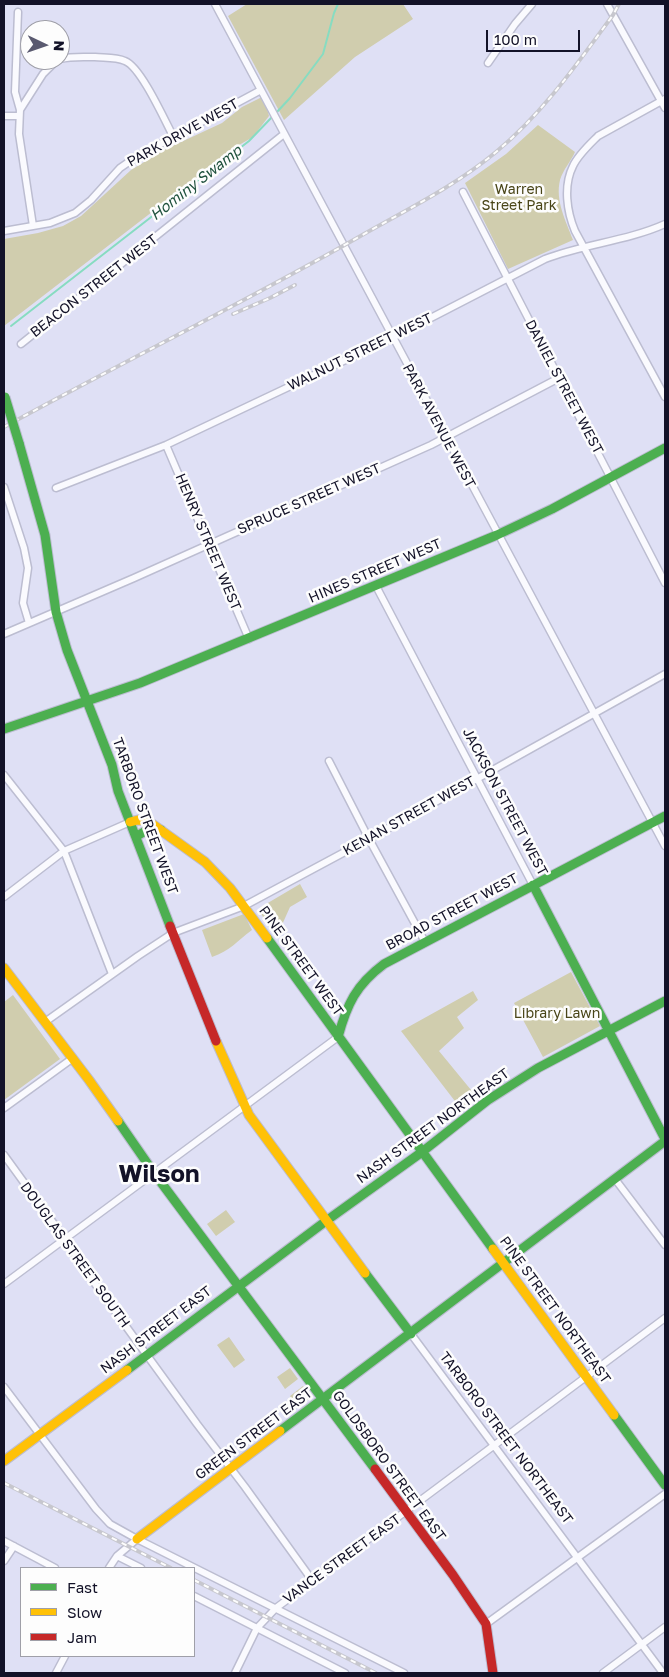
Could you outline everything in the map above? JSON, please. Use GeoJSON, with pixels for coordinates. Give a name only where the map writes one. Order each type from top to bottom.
{"type":"FeatureCollection","features":[{"type":"Feature","properties":{"kind":"main road","name":"TARBORO STREET WEST"},"geometry":{"type":"LineString","coordinates":[[4,395],[45,535],[56,612],[67,650],[112,765],[118,791],[173,933],[218,1046],[249,1116],[326,1221]]}},
{"type":"Feature","properties":{"kind":"main road","name":"HINES STREET WEST"},"geometry":{"type":"LineString","coordinates":[[4,729],[140,682],[249,639],[497,535],[545,512],[665,448]]}},
{"type":"Feature","properties":{"kind":"main road","name":"BROAD STREET WEST"},"geometry":{"type":"LineString","coordinates":[[338,1036],[349,1002],[366,978],[384,964],[665,816]]}},
{"type":"Feature","properties":{"kind":"main road","name":"PINE STREET WEST"},"geometry":{"type":"LineString","coordinates":[[130,822],[138,820],[148,821],[205,862],[217,874],[244,906],[422,1152]]}},
{"type":"Feature","properties":{"kind":"main road"},"geometry":{"type":"LineString","coordinates":[[137,836],[147,830],[161,830]]}},
{"type":"Feature","properties":{"kind":"main road","name":"JACKSON STREET WEST"},"geometry":{"type":"LineString","coordinates":[[533,885],[665,1140]]}},
{"type":"Feature","properties":{"kind":"main road","name":"GOLDSBORO STREET EAST"},"geometry":{"type":"LineString","coordinates":[[4,968],[73,1058],[154,1173],[239,1285],[486,1624],[493,1673]]}},
{"type":"Feature","properties":{"kind":"main road","name":"NASH STREET NORTHEAST"},"geometry":{"type":"LineString","coordinates":[[326,1221],[422,1152],[507,1087],[538,1068],[665,1001]]}},
{"type":"Feature","properties":{"kind":"main road","name":"GREEN STREET EAST"},"geometry":{"type":"LineString","coordinates":[[137,1539],[504,1264],[665,1140]]}},
{"type":"Feature","properties":{"kind":"main road","name":"PINE STREET NORTHEAST"},"geometry":{"type":"LineString","coordinates":[[422,1152],[665,1485]]}},
{"type":"Feature","properties":{"kind":"main road","name":"NASH STREET EAST"},"geometry":{"type":"LineString","coordinates":[[4,1461],[326,1221]]}},
{"type":"Feature","properties":{"kind":"main road","name":"TARBORO STREET NORTHEAST"},"geometry":{"type":"LineString","coordinates":[[326,1221],[411,1334]]}},
{"type":"Feature","properties":{"kind":"street","name":"PARK AVENUE WEST"},"geometry":{"type":"LineString","coordinates":[[215,4],[497,535],[665,846]]}},
{"type":"Feature","properties":{"kind":"street"},"geometry":{"type":"LineString","coordinates":[[488,63],[515,24],[532,4]]}},
{"type":"Feature","properties":{"kind":"street"},"geometry":{"type":"LineString","coordinates":[[607,4],[663,100],[665,108]]}},
{"type":"Feature","properties":{"kind":"street"},"geometry":{"type":"LineString","coordinates":[[18,12],[15,92],[20,113],[21,157],[33,226]]}},
{"type":"Feature","properties":{"kind":"street"},"geometry":{"type":"LineString","coordinates":[[70,57],[113,58],[130,63],[151,94],[174,138]]}},
{"type":"Feature","properties":{"kind":"street"},"geometry":{"type":"LineString","coordinates":[[4,116],[20,113],[47,70]]}},
{"type":"Feature","properties":{"kind":"street","name":"PARK DRIVE WEST"},"geometry":{"type":"LineString","coordinates":[[4,231],[61,220],[75,213],[83,208],[108,180],[136,157],[261,90]]}},
{"type":"Feature","properties":{"kind":"street"},"geometry":{"type":"LineString","coordinates":[[663,100],[598,136],[579,156],[573,166],[568,182],[568,209],[575,231],[665,397]]}},
{"type":"Feature","properties":{"kind":"street","name":"BEACON STREET WEST"},"geometry":{"type":"LineString","coordinates":[[21,344],[284,134]]}},
{"type":"Feature","properties":{"kind":"street","name":"DANIEL STREET WEST"},"geometry":{"type":"LineString","coordinates":[[463,192],[665,583]]}},
{"type":"Feature","properties":{"kind":"street","name":"WALNUT STREET WEST"},"geometry":{"type":"LineString","coordinates":[[56,488],[166,445],[392,338],[545,259],[665,224]]}},
{"type":"Feature","properties":{"kind":"street","name":"SPRUCE STREET WEST"},"geometry":{"type":"LineString","coordinates":[[4,634],[431,445],[559,378]]}},
{"type":"Feature","properties":{"kind":"street","name":"HENRY STREET WEST"},"geometry":{"type":"LineString","coordinates":[[166,445],[249,639]]}},
{"type":"Feature","properties":{"kind":"street"},"geometry":{"type":"LineString","coordinates":[[4,487],[12,508],[28,568],[23,604],[29,623]]}},
{"type":"Feature","properties":{"kind":"street"},"geometry":{"type":"LineString","coordinates":[[4,512],[12,508]]}},
{"type":"Feature","properties":{"kind":"street","name":"JACKSON STREET WEST"},"geometry":{"type":"LineString","coordinates":[[376,586],[533,885]]}},
{"type":"Feature","properties":{"kind":"street","name":"KENAN STREET WEST"},"geometry":{"type":"LineString","coordinates":[[45,1022],[173,933],[244,906],[369,839],[665,674]]}},
{"type":"Feature","properties":{"kind":"street"},"geometry":{"type":"LineString","coordinates":[[329,761],[425,942]]}},
{"type":"Feature","properties":{"kind":"street"},"geometry":{"type":"LineString","coordinates":[[4,775],[64,851],[112,974]]}},
{"type":"Feature","properties":{"kind":"street"},"geometry":{"type":"LineString","coordinates":[[4,897],[64,851],[130,822]]}},
{"type":"Feature","properties":{"kind":"street"},"geometry":{"type":"LineString","coordinates":[[4,1284],[338,1036]]}},
{"type":"Feature","properties":{"kind":"street"},"geometry":{"type":"LineString","coordinates":[[4,1108],[73,1058]]}},
{"type":"Feature","properties":{"kind":"street","name":"DOUGLAS STREET SOUTH"},"geometry":{"type":"LineString","coordinates":[[4,1155],[93,1281],[312,1580]]}},
{"type":"Feature","properties":{"kind":"street"},"geometry":{"type":"LineString","coordinates":[[615,1179],[665,1245]]}},
{"type":"Feature","properties":{"kind":"street","name":"VANCE STREET EAST"},"geometry":{"type":"LineString","coordinates":[[235,1673],[257,1628],[276,1608],[496,1446],[665,1318]]}},
{"type":"Feature","properties":{"kind":"street","name":"TARBORO STREET NORTHEAST"},"geometry":{"type":"LineString","coordinates":[[411,1334],[663,1673]]}},
{"type":"Feature","properties":{"kind":"street"},"geometry":{"type":"LineString","coordinates":[[4,1387],[110,1524],[193,1567]]}},
{"type":"Feature","properties":{"kind":"street"},"geometry":{"type":"LineString","coordinates":[[486,1624],[665,1494]]}},
{"type":"Feature","properties":{"kind":"street"},"geometry":{"type":"LineString","coordinates":[[110,1567],[117,1556],[137,1539]]}},
{"type":"Feature","properties":{"kind":"street"},"geometry":{"type":"LineString","coordinates":[[4,1541],[53,1567]]}},
{"type":"Feature","properties":{"kind":"street"},"geometry":{"type":"LineString","coordinates":[[4,1561],[14,1546]]}},
{"type":"Feature","properties":{"kind":"street"},"geometry":{"type":"LineString","coordinates":[[117,1556],[139,1567]]}},
{"type":"Feature","properties":{"kind":"street"},"geometry":{"type":"LineString","coordinates":[[195,1568],[404,1673]]}},
{"type":"Feature","properties":{"kind":"street"},"geometry":{"type":"LineString","coordinates":[[195,1597],[345,1673]]}},
{"type":"Feature","properties":{"kind":"street"},"geometry":{"type":"LineString","coordinates":[[603,1673],[665,1627]]}},
{"type":"Feature","properties":{"kind":"street"},"geometry":{"type":"LineString","coordinates":[[56,1673],[64,1657]]}},
{"type":"Feature","properties":{"kind":"green space"},"geometry":{"type":"Polygon","coordinates":[[[247,4],[403,4],[413,19],[355,57],[284,120],[228,16],[247,4]]]}},
{"type":"Feature","properties":{"kind":"green space"},"geometry":{"type":"Polygon","coordinates":[[[264,96],[269,116],[253,137],[239,145],[4,326],[4,239],[63,226],[81,216],[131,170],[164,150],[222,123],[242,107],[264,96]]]}},
{"type":"Feature","properties":{"kind":"green space","name":"Warren Street Park"},"geometry":{"type":"Polygon","coordinates":[[[538,125],[575,152],[561,176],[559,188],[562,211],[573,240],[508,269],[465,183],[506,154],[538,125]]]}},
{"type":"Feature","properties":{"kind":"green space"},"geometry":{"type":"Polygon","coordinates":[[[300,884],[307,897],[290,907],[277,936],[261,914],[261,907],[300,884]]]}},
{"type":"Feature","properties":{"kind":"green space"},"geometry":{"type":"Polygon","coordinates":[[[244,914],[252,930],[229,949],[212,957],[202,930],[244,914]]]}},
{"type":"Feature","properties":{"kind":"green space","name":"Library Lawn"},"geometry":{"type":"Polygon","coordinates":[[[571,972],[600,1026],[543,1057],[514,1003],[571,972]]]}},
{"type":"Feature","properties":{"kind":"green space"},"geometry":{"type":"Polygon","coordinates":[[[473,991],[478,1000],[457,1017],[464,1028],[439,1051],[476,1096],[461,1109],[401,1031],[473,991]]]}},
{"type":"Feature","properties":{"kind":"green space"},"geometry":{"type":"Polygon","coordinates":[[[13,995],[60,1059],[4,1100],[4,1002],[13,995]]]}},
{"type":"Feature","properties":{"kind":"green space"},"geometry":{"type":"Polygon","coordinates":[[[226,1210],[235,1222],[216,1236],[207,1224],[226,1210]]]}},
{"type":"Feature","properties":{"kind":"green space"},"geometry":{"type":"Polygon","coordinates":[[[229,1337],[245,1360],[234,1368],[217,1345],[229,1337]]]}},
{"type":"Feature","properties":{"kind":"green space"},"geometry":{"type":"Polygon","coordinates":[[[290,1368],[298,1379],[285,1389],[277,1377],[290,1368]]]}},
{"type":"Feature","properties":{"kind":"green space"},"geometry":{"type":"Polygon","coordinates":[[[303,1386],[311,1397],[298,1407],[290,1396],[303,1386]]]}},
{"type":"Feature","properties":{"kind":"waterway","name":"Hominy Swamp"},"geometry":{"type":"LineString","coordinates":[[276,113],[290,98],[323,54],[338,4]]}},
{"type":"Feature","properties":{"kind":"waterway","name":"Hominy Swamp"},"geometry":{"type":"LineString","coordinates":[[11,326],[249,141],[273,116]]}},
{"type":"Feature","properties":{"kind":"railway"},"geometry":{"type":"LineString","coordinates":[[4,427],[313,262],[428,198],[480,165],[513,137],[559,87],[613,15],[619,4]]}},
{"type":"Feature","properties":{"kind":"railway"},"geometry":{"type":"LineString","coordinates":[[233,314],[295,285]]}},
{"type":"Feature","properties":{"kind":"railway"},"geometry":{"type":"LineString","coordinates":[[4,1483],[169,1567]]}},
{"type":"Feature","properties":{"kind":"railway"},"geometry":{"type":"LineString","coordinates":[[195,1581],[376,1673]]}},
{"type":"Feature","properties":{"kind":"traffic: fast"},"geometry":{"type":"LineString","coordinates":[[5,397],[19,443]]}},
{"type":"Feature","properties":{"kind":"traffic: fast"},"geometry":{"type":"LineString","coordinates":[[19,443],[45,535],[56,612],[67,650],[112,765],[118,791],[170,926]]}},
{"type":"Feature","properties":{"kind":"traffic: fast"},"geometry":{"type":"LineString","coordinates":[[4,729],[140,683],[497,535],[552,509],[665,448]]}},
{"type":"Feature","properties":{"kind":"traffic: fast"},"geometry":{"type":"LineString","coordinates":[[338,1037],[354,996],[366,980],[384,964],[665,816]]}},
{"type":"Feature","properties":{"kind":"traffic: fast"},"geometry":{"type":"LineString","coordinates":[[137,836],[147,830],[161,830]]}},
{"type":"Feature","properties":{"kind":"traffic: fast"},"geometry":{"type":"LineString","coordinates":[[533,885],[665,1139]]}},
{"type":"Feature","properties":{"kind":"traffic: fast"},"geometry":{"type":"LineString","coordinates":[[267,938],[493,1249]]}},
{"type":"Feature","properties":{"kind":"traffic: fast"},"geometry":{"type":"LineString","coordinates":[[127,1370],[326,1221],[422,1152],[488,1100],[538,1068],[665,1001]]}},
{"type":"Feature","properties":{"kind":"traffic: fast"},"geometry":{"type":"LineString","coordinates":[[118,1121],[154,1173],[375,1469]]}},
{"type":"Feature","properties":{"kind":"traffic: fast"},"geometry":{"type":"LineString","coordinates":[[280,1431],[665,1141]]}},
{"type":"Feature","properties":{"kind":"traffic: fast"},"geometry":{"type":"LineString","coordinates":[[365,1273],[411,1334]]}},
{"type":"Feature","properties":{"kind":"traffic: fast"},"geometry":{"type":"LineString","coordinates":[[614,1415],[665,1485]]}},
{"type":"Feature","properties":{"kind":"traffic: slow"},"geometry":{"type":"LineString","coordinates":[[130,822],[138,820],[148,821],[205,862],[230,888],[267,938]]}},
{"type":"Feature","properties":{"kind":"traffic: slow"},"geometry":{"type":"LineString","coordinates":[[4,968],[118,1121]]}},
{"type":"Feature","properties":{"kind":"traffic: slow"},"geometry":{"type":"LineString","coordinates":[[216,1041],[249,1115],[365,1273]]}},
{"type":"Feature","properties":{"kind":"traffic: slow"},"geometry":{"type":"LineString","coordinates":[[493,1249],[614,1415]]}},
{"type":"Feature","properties":{"kind":"traffic: slow"},"geometry":{"type":"LineString","coordinates":[[4,1461],[127,1370]]}},
{"type":"Feature","properties":{"kind":"traffic: slow"},"geometry":{"type":"LineString","coordinates":[[137,1539],[280,1431]]}},
{"type":"Feature","properties":{"kind":"traffic: jam"},"geometry":{"type":"LineString","coordinates":[[170,926],[216,1041]]}},
{"type":"Feature","properties":{"kind":"traffic: jam"},"geometry":{"type":"LineString","coordinates":[[375,1469],[453,1575],[486,1624],[493,1673]]}},
{"type":"Feature","properties":{"kind":"district","name":"Wilson"},"geometry":{"type":"Point","coordinates":[159,1174]}}]}
